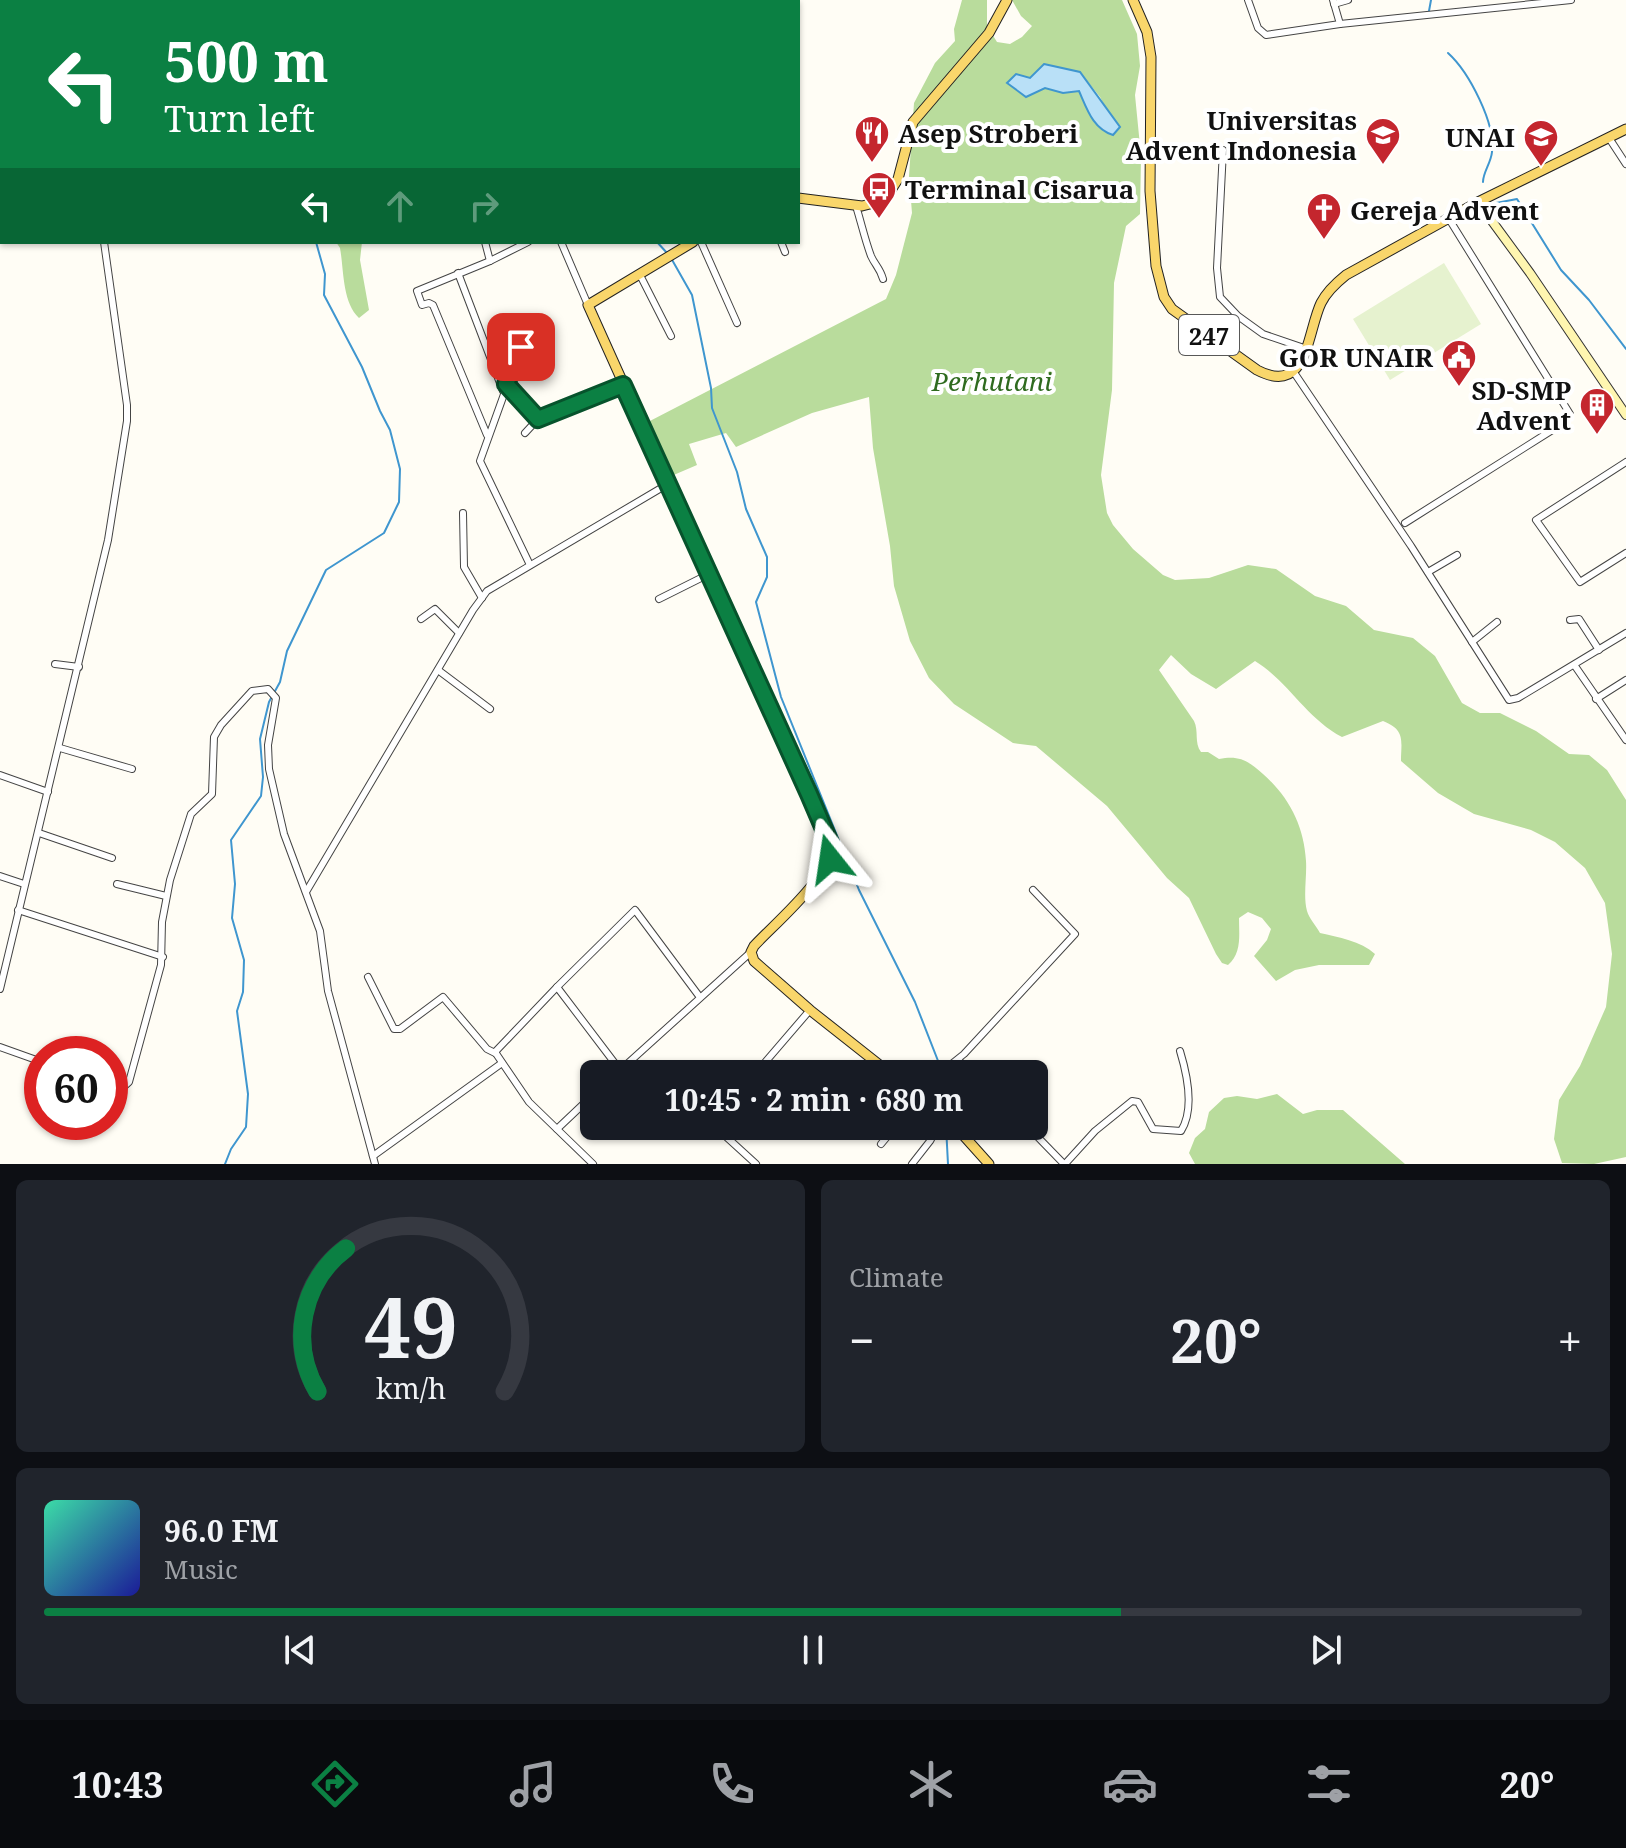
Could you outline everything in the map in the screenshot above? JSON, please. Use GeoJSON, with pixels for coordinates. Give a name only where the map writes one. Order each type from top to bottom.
{"type":"FeatureCollection","features":[{"type":"Feature","properties":{"kind":"main road"},"geometry":{"type":"LineString","coordinates":[[800,198],[856,206],[874,203],[891,190],[898,179],[913,122],[989,33],[1007,0]]}},
{"type":"Feature","properties":{"kind":"main road","name":"247"},"geometry":{"type":"LineString","coordinates":[[1133,0],[1147,32],[1151,57],[1150,191],[1156,266],[1164,297],[1172,309],[1257,370],[1281,377],[1293,371]]}},
{"type":"Feature","properties":{"kind":"main road"},"geometry":{"type":"LineString","coordinates":[[1293,371],[1307,349],[1320,306],[1336,283],[1478,202],[1626,129]]}},
{"type":"Feature","properties":{"kind":"main road"},"geometry":{"type":"LineString","coordinates":[[1478,202],[1626,415]]}},
{"type":"Feature","properties":{"kind":"main road"},"geometry":{"type":"LineString","coordinates":[[688,244],[588,305],[809,794],[831,851],[830,859],[806,892],[751,952],[754,961],[873,1060]]}},
{"type":"Feature","properties":{"kind":"main road"},"geometry":{"type":"LineString","coordinates":[[968,1140],[989,1164]]}},
{"type":"Feature","properties":{"kind":"street"},"geometry":{"type":"LineString","coordinates":[[1248,0],[1258,28],[1266,35],[1340,24],[1571,0]]}},
{"type":"Feature","properties":{"kind":"street"},"geometry":{"type":"LineString","coordinates":[[1340,24],[1334,2],[1348,0]]}},
{"type":"Feature","properties":{"kind":"street"},"geometry":{"type":"LineString","coordinates":[[1609,138],[1626,164]]}},
{"type":"Feature","properties":{"kind":"street"},"geometry":{"type":"LineString","coordinates":[[1223,150],[1217,268],[1220,297],[1238,316],[1263,334],[1307,349]]}},
{"type":"Feature","properties":{"kind":"street"},"geometry":{"type":"LineString","coordinates":[[856,206],[873,260],[879,265],[883,279]]}},
{"type":"Feature","properties":{"kind":"street"},"geometry":{"type":"LineString","coordinates":[[1405,523],[1565,422],[1570,414],[1449,219]]}},
{"type":"Feature","properties":{"kind":"street"},"geometry":{"type":"LineString","coordinates":[[0,989],[108,540],[127,412],[104,244]]}},
{"type":"Feature","properties":{"kind":"street"},"geometry":{"type":"LineString","coordinates":[[486,244],[490,261]]}},
{"type":"Feature","properties":{"kind":"street"},"geometry":{"type":"LineString","coordinates":[[562,244],[588,305]]}},
{"type":"Feature","properties":{"kind":"street"},"geometry":{"type":"LineString","coordinates":[[702,244],[737,323]]}},
{"type":"Feature","properties":{"kind":"street"},"geometry":{"type":"LineString","coordinates":[[782,244],[785,252]]}},
{"type":"Feature","properties":{"kind":"street"},"geometry":{"type":"LineString","coordinates":[[487,435],[433,305],[422,306],[417,291],[490,261],[516,245]]}},
{"type":"Feature","properties":{"kind":"street"},"geometry":{"type":"LineString","coordinates":[[458,273],[504,388],[538,419]]}},
{"type":"Feature","properties":{"kind":"street"},"geometry":{"type":"LineString","coordinates":[[640,275],[671,336]]}},
{"type":"Feature","properties":{"kind":"street"},"geometry":{"type":"LineString","coordinates":[[521,347],[481,453],[482,468],[530,565]]}},
{"type":"Feature","properties":{"kind":"street"},"geometry":{"type":"LineString","coordinates":[[1293,371],[1428,572],[1505,696],[1513,701],[1626,633]]}},
{"type":"Feature","properties":{"kind":"street"},"geometry":{"type":"LineString","coordinates":[[525,433],[538,419],[623,385]]}},
{"type":"Feature","properties":{"kind":"street"},"geometry":{"type":"LineString","coordinates":[[1626,462],[1536,520],[1580,582],[1626,553]]}},
{"type":"Feature","properties":{"kind":"street"},"geometry":{"type":"LineString","coordinates":[[306,892],[487,591],[668,484]]}},
{"type":"Feature","properties":{"kind":"street"},"geometry":{"type":"LineString","coordinates":[[463,513],[464,567],[482,598]]}},
{"type":"Feature","properties":{"kind":"street"},"geometry":{"type":"LineString","coordinates":[[1428,572],[1457,555]]}},
{"type":"Feature","properties":{"kind":"street"},"geometry":{"type":"LineString","coordinates":[[659,599],[709,574]]}},
{"type":"Feature","properties":{"kind":"street"},"geometry":{"type":"LineString","coordinates":[[421,619],[435,609],[459,633]]}},
{"type":"Feature","properties":{"kind":"street"},"geometry":{"type":"LineString","coordinates":[[1570,620],[1579,619],[1599,650]]}},
{"type":"Feature","properties":{"kind":"street"},"geometry":{"type":"LineString","coordinates":[[1472,642],[1497,622]]}},
{"type":"Feature","properties":{"kind":"street"},"geometry":{"type":"LineString","coordinates":[[55,664],[79,667]]}},
{"type":"Feature","properties":{"kind":"street"},"geometry":{"type":"LineString","coordinates":[[1575,666],[1626,740]]}},
{"type":"Feature","properties":{"kind":"street"},"geometry":{"type":"LineString","coordinates":[[438,670],[490,709]]}},
{"type":"Feature","properties":{"kind":"street"},"geometry":{"type":"LineString","coordinates":[[1596,699],[1626,680]]}},
{"type":"Feature","properties":{"kind":"street"},"geometry":{"type":"LineString","coordinates":[[128,1083],[163,957],[162,922],[166,896],[191,814],[212,794],[214,737],[247,695],[263,689],[271,690],[276,698],[268,745],[269,769],[284,834],[320,931],[328,991],[374,1160],[502,1063]]}},
{"type":"Feature","properties":{"kind":"street"},"geometry":{"type":"LineString","coordinates":[[60,748],[132,769]]}},
{"type":"Feature","properties":{"kind":"street"},"geometry":{"type":"LineString","coordinates":[[0,775],[48,792]]}},
{"type":"Feature","properties":{"kind":"street"},"geometry":{"type":"LineString","coordinates":[[39,833],[112,858]]}},
{"type":"Feature","properties":{"kind":"street"},"geometry":{"type":"LineString","coordinates":[[0,876],[24,884]]}},
{"type":"Feature","properties":{"kind":"street"},"geometry":{"type":"LineString","coordinates":[[117,884],[166,896]]}},
{"type":"Feature","properties":{"kind":"street"},"geometry":{"type":"LineString","coordinates":[[958,1060],[1075,934],[1033,890]]}},
{"type":"Feature","properties":{"kind":"street"},"geometry":{"type":"LineString","coordinates":[[18,910],[163,957]]}},
{"type":"Feature","properties":{"kind":"street"},"geometry":{"type":"LineString","coordinates":[[495,1053],[635,910],[699,996]]}},
{"type":"Feature","properties":{"kind":"street"},"geometry":{"type":"LineString","coordinates":[[631,1060],[751,952]]}},
{"type":"Feature","properties":{"kind":"street"},"geometry":{"type":"LineString","coordinates":[[368,977],[394,1029],[400,1029],[443,997],[487,1049],[495,1053],[529,1102],[593,1164]]}},
{"type":"Feature","properties":{"kind":"street"},"geometry":{"type":"LineString","coordinates":[[557,987],[609,1060]]}},
{"type":"Feature","properties":{"kind":"street"},"geometry":{"type":"LineString","coordinates":[[767,1060],[810,1010]]}},
{"type":"Feature","properties":{"kind":"street"},"geometry":{"type":"LineString","coordinates":[[0,1047],[24,1056]]}},
{"type":"Feature","properties":{"kind":"street"},"geometry":{"type":"LineString","coordinates":[[1041,1140],[1065,1164],[1095,1131],[1132,1101],[1138,1102],[1153,1129],[1181,1131],[1185,1125],[1188,1092],[1180,1051]]}},
{"type":"Feature","properties":{"kind":"street"},"geometry":{"type":"LineString","coordinates":[[557,1129],[580,1107]]}},
{"type":"Feature","properties":{"kind":"street"},"geometry":{"type":"LineString","coordinates":[[730,1140],[756,1164]]}},
{"type":"Feature","properties":{"kind":"street"},"geometry":{"type":"LineString","coordinates":[[881,1144],[884,1140]]}},
{"type":"Feature","properties":{"kind":"street"},"geometry":{"type":"LineString","coordinates":[[912,1164],[931,1140]]}},
{"type":"Feature","properties":{"kind":"green space","name":"Perhutani"},"geometry":{"type":"Polygon","coordinates":[[[962,0],[987,0],[987,26],[997,42],[1010,44],[1032,26],[1021,16],[1012,0],[1122,0],[1137,34],[1140,66],[1135,95],[1141,156],[1140,214],[1126,226],[1114,283],[1112,390],[1101,475],[1107,513],[1133,549],[1163,575],[1175,580],[1209,578],[1248,565],[1276,569],[1315,596],[1346,606],[1374,630],[1413,638],[1435,656],[1462,703],[1480,713],[1500,713],[1536,731],[1569,754],[1589,755],[1607,770],[1626,800],[1626,1157],[1594,1164],[1562,1163],[1554,1139],[1559,1100],[1580,1066],[1606,1007],[1612,954],[1605,903],[1585,868],[1555,842],[1531,830],[1474,814],[1438,793],[1401,761],[1401,737],[1396,728],[1383,721],[1342,737],[1318,720],[1255,661],[1216,689],[1191,674],[1171,655],[1159,670],[1194,721],[1201,752],[1208,752],[1219,759],[1233,758],[1248,762],[1288,802],[1305,848],[1307,911],[1320,933],[1356,943],[1375,954],[1369,965],[1319,965],[1295,970],[1276,981],[1254,956],[1267,940],[1271,929],[1262,918],[1248,912],[1239,918],[1236,955],[1228,965],[1222,963],[1189,898],[1167,878],[1107,806],[1036,746],[1013,743],[954,704],[929,678],[910,641],[894,586],[873,448],[869,397],[812,413],[736,447],[726,433],[689,444],[697,465],[669,477],[646,423],[886,299],[896,275],[912,213],[909,176],[914,103],[935,63],[955,41],[954,29],[962,0]],[[1080,72],[1030,78],[1016,74],[1063,93],[1079,91],[1109,114],[1080,72]]]}},
{"type":"Feature","properties":{"kind":"green space"},"geometry":{"type":"Polygon","coordinates":[[[337,244],[362,244],[360,260],[369,310],[359,318],[349,303],[337,244]]]}},
{"type":"Feature","properties":{"kind":"green space"},"geometry":{"type":"Polygon","coordinates":[[[1444,263],[1481,324],[1390,380],[1353,319],[1444,263]]]}},
{"type":"Feature","properties":{"kind":"green space"},"geometry":{"type":"Polygon","coordinates":[[[1277,1094],[1303,1114],[1317,1110],[1343,1110],[1405,1164],[1195,1164],[1189,1153],[1195,1138],[1205,1129],[1209,1112],[1224,1098],[1257,1099],[1277,1094]]]}},
{"type":"Feature","properties":{"kind":"water"},"geometry":{"type":"Polygon","coordinates":[[[1044,64],[1080,72],[1120,127],[1113,135],[1096,123],[1079,91],[1063,93],[1045,88],[1026,97],[1007,83],[1016,74],[1030,78],[1044,64]]]}},
{"type":"Feature","properties":{"kind":"waterway"},"geometry":{"type":"LineString","coordinates":[[1429,11],[1431,0]]}},
{"type":"Feature","properties":{"kind":"waterway"},"geometry":{"type":"LineString","coordinates":[[1448,53],[1472,85],[1490,127],[1492,152],[1483,182]]}},
{"type":"Feature","properties":{"kind":"waterway"},"geometry":{"type":"LineString","coordinates":[[1496,203],[1517,199],[1561,270],[1589,300],[1626,349]]}},
{"type":"Feature","properties":{"kind":"waterway"},"geometry":{"type":"LineString","coordinates":[[225,1164],[246,1127],[248,1094],[237,1011],[243,992],[244,960],[232,918],[235,884],[231,840],[261,796],[260,739],[269,702],[280,682],[287,651],[326,570],[384,533],[399,502],[400,469],[390,430],[362,367],[324,295],[325,274],[317,244]]}},
{"type":"Feature","properties":{"kind":"waterway"},"geometry":{"type":"LineString","coordinates":[[659,244],[667,253]]}},
{"type":"Feature","properties":{"kind":"waterway"},"geometry":{"type":"LineString","coordinates":[[671,258],[692,295],[711,388],[712,408],[737,472],[746,509],[767,557],[767,577],[756,602],[781,697],[859,890],[915,1002],[938,1060]]}},
{"type":"Feature","properties":{"kind":"waterway"},"geometry":{"type":"LineString","coordinates":[[947,1140],[948,1164]]}},
{"type":"Feature","properties":{"kind":"place","name":"Asep Stroberi"},"geometry":{"type":"Point","coordinates":[872,164]}},
{"type":"Feature","properties":{"kind":"place","name":"Universitas Advent Indonesia"},"geometry":{"type":"Point","coordinates":[1383,166]}},
{"type":"Feature","properties":{"kind":"place","name":"UNAI"},"geometry":{"type":"Point","coordinates":[1541,168]}},
{"type":"Feature","properties":{"kind":"place","name":"Terminal Cisarua"},"geometry":{"type":"Point","coordinates":[879,220]}},
{"type":"Feature","properties":{"kind":"place","name":"Gereja Advent"},"geometry":{"type":"Point","coordinates":[1324,241]}},
{"type":"Feature","properties":{"kind":"place","name":"GOR UNAIR"},"geometry":{"type":"Point","coordinates":[1459,388]}},
{"type":"Feature","properties":{"kind":"place","name":"SD-SMP Advent"},"geometry":{"type":"Point","coordinates":[1597,436]}},
{"type":"Feature","properties":{"kind":"route"},"geometry":{"type":"LineString","coordinates":[[521,347],[506,384],[538,419],[623,385],[809,794],[830,843],[830,859]]}}]}
